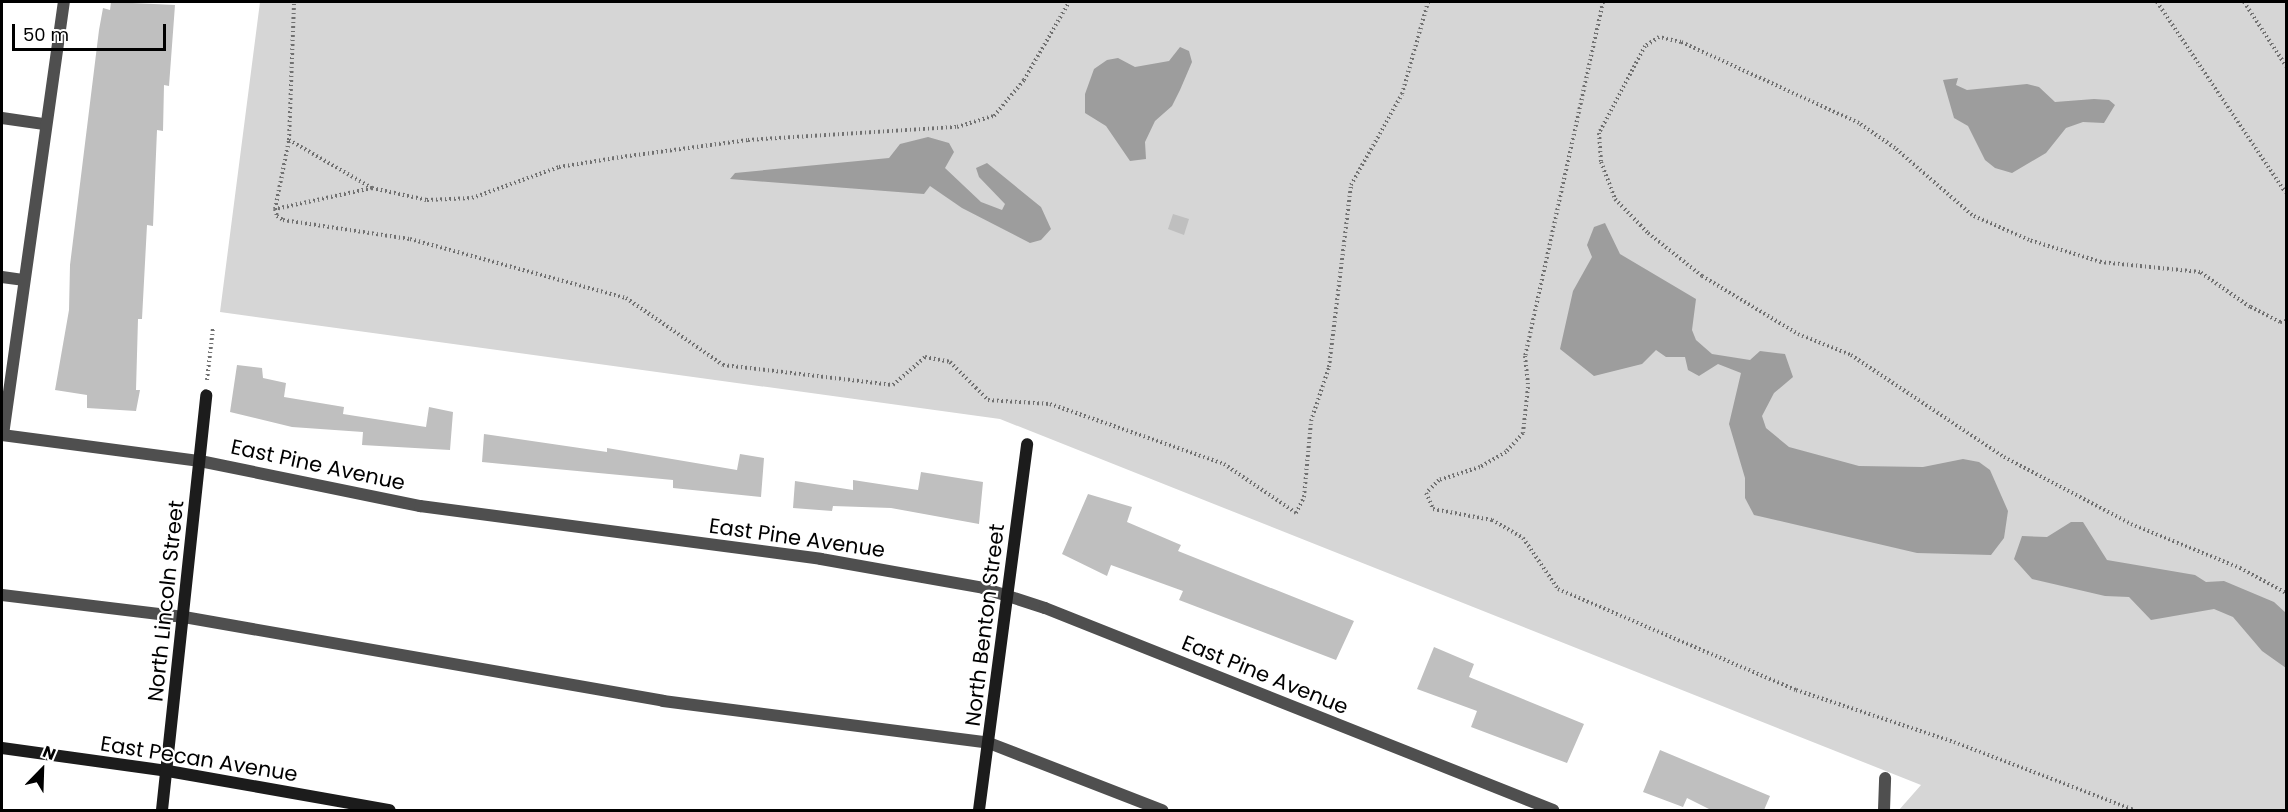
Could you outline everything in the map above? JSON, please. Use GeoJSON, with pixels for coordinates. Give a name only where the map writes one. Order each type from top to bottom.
{"type":"FeatureCollection","features":[{"type":"Feature","properties":{"kind":"street"},"geometry":{"type":"LineString","coordinates":[[2,435],[44,124],[64,2]]}},
{"type":"Feature","properties":{"kind":"street"},"geometry":{"type":"LineString","coordinates":[[2,118],[44,124]]}},
{"type":"Feature","properties":{"kind":"street"},"geometry":{"type":"LineString","coordinates":[[2,277],[23,280]]}},
{"type":"Feature","properties":{"kind":"street","name":"North Lincoln Street"},"geometry":{"type":"LineString","coordinates":[[162,810],[168,771],[206,396]]}},
{"type":"Feature","properties":{"kind":"street","name":"East Pine Avenue"},"geometry":{"type":"LineString","coordinates":[[2,435],[200,461],[420,506],[898,571],[1008,597],[1553,810]]}},
{"type":"Feature","properties":{"kind":"street","name":"North Benton Street"},"geometry":{"type":"LineString","coordinates":[[979,810],[1027,444]]}},
{"type":"Feature","properties":{"kind":"street"},"geometry":{"type":"LineString","coordinates":[[2,595],[184,617],[663,701],[989,744],[1162,810]]}},
{"type":"Feature","properties":{"kind":"street","name":"East Pecan Avenue"},"geometry":{"type":"LineString","coordinates":[[2,748],[168,771],[390,810]]}},
{"type":"Feature","properties":{"kind":"street"},"geometry":{"type":"LineString","coordinates":[[1884,810],[1885,778]]}},
{"type":"Feature","properties":{"kind":"path"},"geometry":{"type":"LineString","coordinates":[[294,2],[289,140],[275,209],[277,216],[283,220],[410,239],[626,298],[723,365],[893,385],[925,357],[950,362],[988,400],[1050,404],[1224,464],[1296,513],[1304,497],[1311,421],[1329,367],[1351,185],[1402,94],[1428,2]]}},
{"type":"Feature","properties":{"kind":"path"},"geometry":{"type":"LineString","coordinates":[[289,140],[372,188],[427,200],[472,198],[559,168],[621,157],[748,140],[957,127],[994,116],[1024,80],[1069,2]]}},
{"type":"Feature","properties":{"kind":"path"},"geometry":{"type":"LineString","coordinates":[[1603,2],[1525,356],[1528,387],[1523,434],[1506,452],[1480,467],[1439,480],[1426,493],[1433,509],[1492,520],[1523,538],[1558,589],[1796,690],[1954,742],[2134,810]]}},
{"type":"Feature","properties":{"kind":"path"},"geometry":{"type":"LineString","coordinates":[[2157,2],[2286,193]]}},
{"type":"Feature","properties":{"kind":"path"},"geometry":{"type":"LineString","coordinates":[[2244,2],[2286,66]]}},
{"type":"Feature","properties":{"kind":"path"},"geometry":{"type":"LineString","coordinates":[[2286,321],[2280,322],[2250,307],[2200,272],[2101,262],[2029,240],[1972,216],[1895,148],[1859,123],[1680,42],[1659,37],[1645,46],[1599,133],[1601,162],[1616,199],[1648,233],[1702,276],[1798,334],[1851,355],[2004,457],[2131,524],[2240,568],[2286,593]]}},
{"type":"Feature","properties":{"kind":"path"},"geometry":{"type":"LineString","coordinates":[[275,209],[372,188]]}},
{"type":"Feature","properties":{"kind":"path"},"geometry":{"type":"LineString","coordinates":[[206,396],[213,328]]}},
{"type":"Feature","properties":{"kind":"shaded area"},"geometry":{"type":"Polygon","coordinates":[[[260,2],[2286,2],[2286,810],[1899,810],[1921,785],[1000,419],[220,312],[260,2]]]}},
{"type":"Feature","properties":{"kind":"shaded area"},"geometry":{"type":"Polygon","coordinates":[[[1180,47],[1189,51],[1192,62],[1180,90],[1172,106],[1155,121],[1145,142],[1146,159],[1130,161],[1106,126],[1085,113],[1085,94],[1094,69],[1107,60],[1118,58],[1135,67],[1169,61],[1180,47]]]}},
{"type":"Feature","properties":{"kind":"shaded area"},"geometry":{"type":"Polygon","coordinates":[[[1958,78],[1956,85],[1967,90],[2027,84],[2039,87],[2055,102],[2094,99],[2109,100],[2115,105],[2104,123],[2083,122],[2066,128],[2046,153],[2012,173],[1995,168],[1985,160],[1968,126],[1954,118],[1943,80],[1958,78]]]}},
{"type":"Feature","properties":{"kind":"shaded area"},"geometry":{"type":"Polygon","coordinates":[[[928,137],[949,143],[954,152],[945,168],[981,202],[1002,210],[1005,204],[979,177],[976,168],[987,163],[1041,207],[1051,229],[1041,240],[1030,243],[962,208],[930,186],[924,194],[730,179],[735,173],[889,158],[900,144],[928,137]]]}},
{"type":"Feature","properties":{"kind":"shaded area"},"geometry":{"type":"Polygon","coordinates":[[[1605,223],[1620,254],[1696,299],[1692,330],[1696,340],[1712,354],[1750,360],[1760,351],[1785,354],[1793,377],[1774,393],[1762,416],[1766,428],[1789,447],[1859,466],[1923,467],[1963,459],[1979,462],[1990,470],[2008,511],[2004,538],[1991,555],[1917,553],[1754,515],[1745,498],[1745,478],[1729,424],[1741,373],[1718,364],[1699,376],[1688,370],[1685,357],[1666,357],[1656,350],[1642,364],[1594,376],[1560,349],[1573,291],[1592,257],[1587,245],[1594,227],[1605,223]]]}},
{"type":"Feature","properties":{"kind":"shaded area"},"geometry":{"type":"Polygon","coordinates":[[[2071,522],[2083,522],[2107,560],[2195,575],[2206,582],[2224,581],[2274,602],[2286,613],[2286,668],[2262,651],[2233,617],[2214,609],[2151,620],[2129,597],[2105,596],[2032,579],[2014,559],[2022,536],[2047,537],[2071,522]]]}},
{"type":"Feature","properties":{"kind":"building"},"geometry":{"type":"Polygon","coordinates":[[[111,2],[175,5],[169,86],[164,85],[163,131],[157,130],[153,226],[147,225],[142,319],[138,319],[136,390],[140,390],[136,411],[87,408],[87,395],[55,390],[69,310],[70,265],[99,30],[103,8],[110,10],[111,2]]]}},
{"type":"Feature","properties":{"kind":"building"},"geometry":{"type":"Polygon","coordinates":[[[1173,214],[1189,219],[1184,235],[1168,229],[1173,214]]]}},
{"type":"Feature","properties":{"kind":"building"},"geometry":{"type":"Polygon","coordinates":[[[237,365],[262,368],[263,378],[286,383],[284,397],[344,407],[343,414],[426,427],[429,407],[453,412],[450,450],[362,445],[363,432],[292,427],[230,412],[237,365]]]}},
{"type":"Feature","properties":{"kind":"building"},"geometry":{"type":"Polygon","coordinates":[[[484,434],[607,452],[607,448],[737,470],[740,454],[764,458],[761,497],[673,488],[673,480],[482,462],[484,434]]]}},
{"type":"Feature","properties":{"kind":"building"},"geometry":{"type":"Polygon","coordinates":[[[921,472],[983,482],[979,524],[891,508],[833,506],[832,511],[793,508],[795,481],[853,490],[853,480],[918,490],[921,472]]]}},
{"type":"Feature","properties":{"kind":"building"},"geometry":{"type":"Polygon","coordinates":[[[1088,494],[1132,507],[1127,522],[1181,545],[1178,551],[1354,621],[1336,660],[1179,600],[1183,591],[1111,565],[1107,576],[1062,554],[1088,494]]]}},
{"type":"Feature","properties":{"kind":"building"},"geometry":{"type":"Polygon","coordinates":[[[1434,647],[1474,664],[1469,677],[1584,724],[1567,763],[1471,727],[1477,711],[1417,689],[1434,647]]]}},
{"type":"Feature","properties":{"kind":"building"},"geometry":{"type":"Polygon","coordinates":[[[1660,750],[1770,796],[1764,810],[1711,810],[1687,798],[1683,807],[1643,792],[1660,750]]]}}]}
